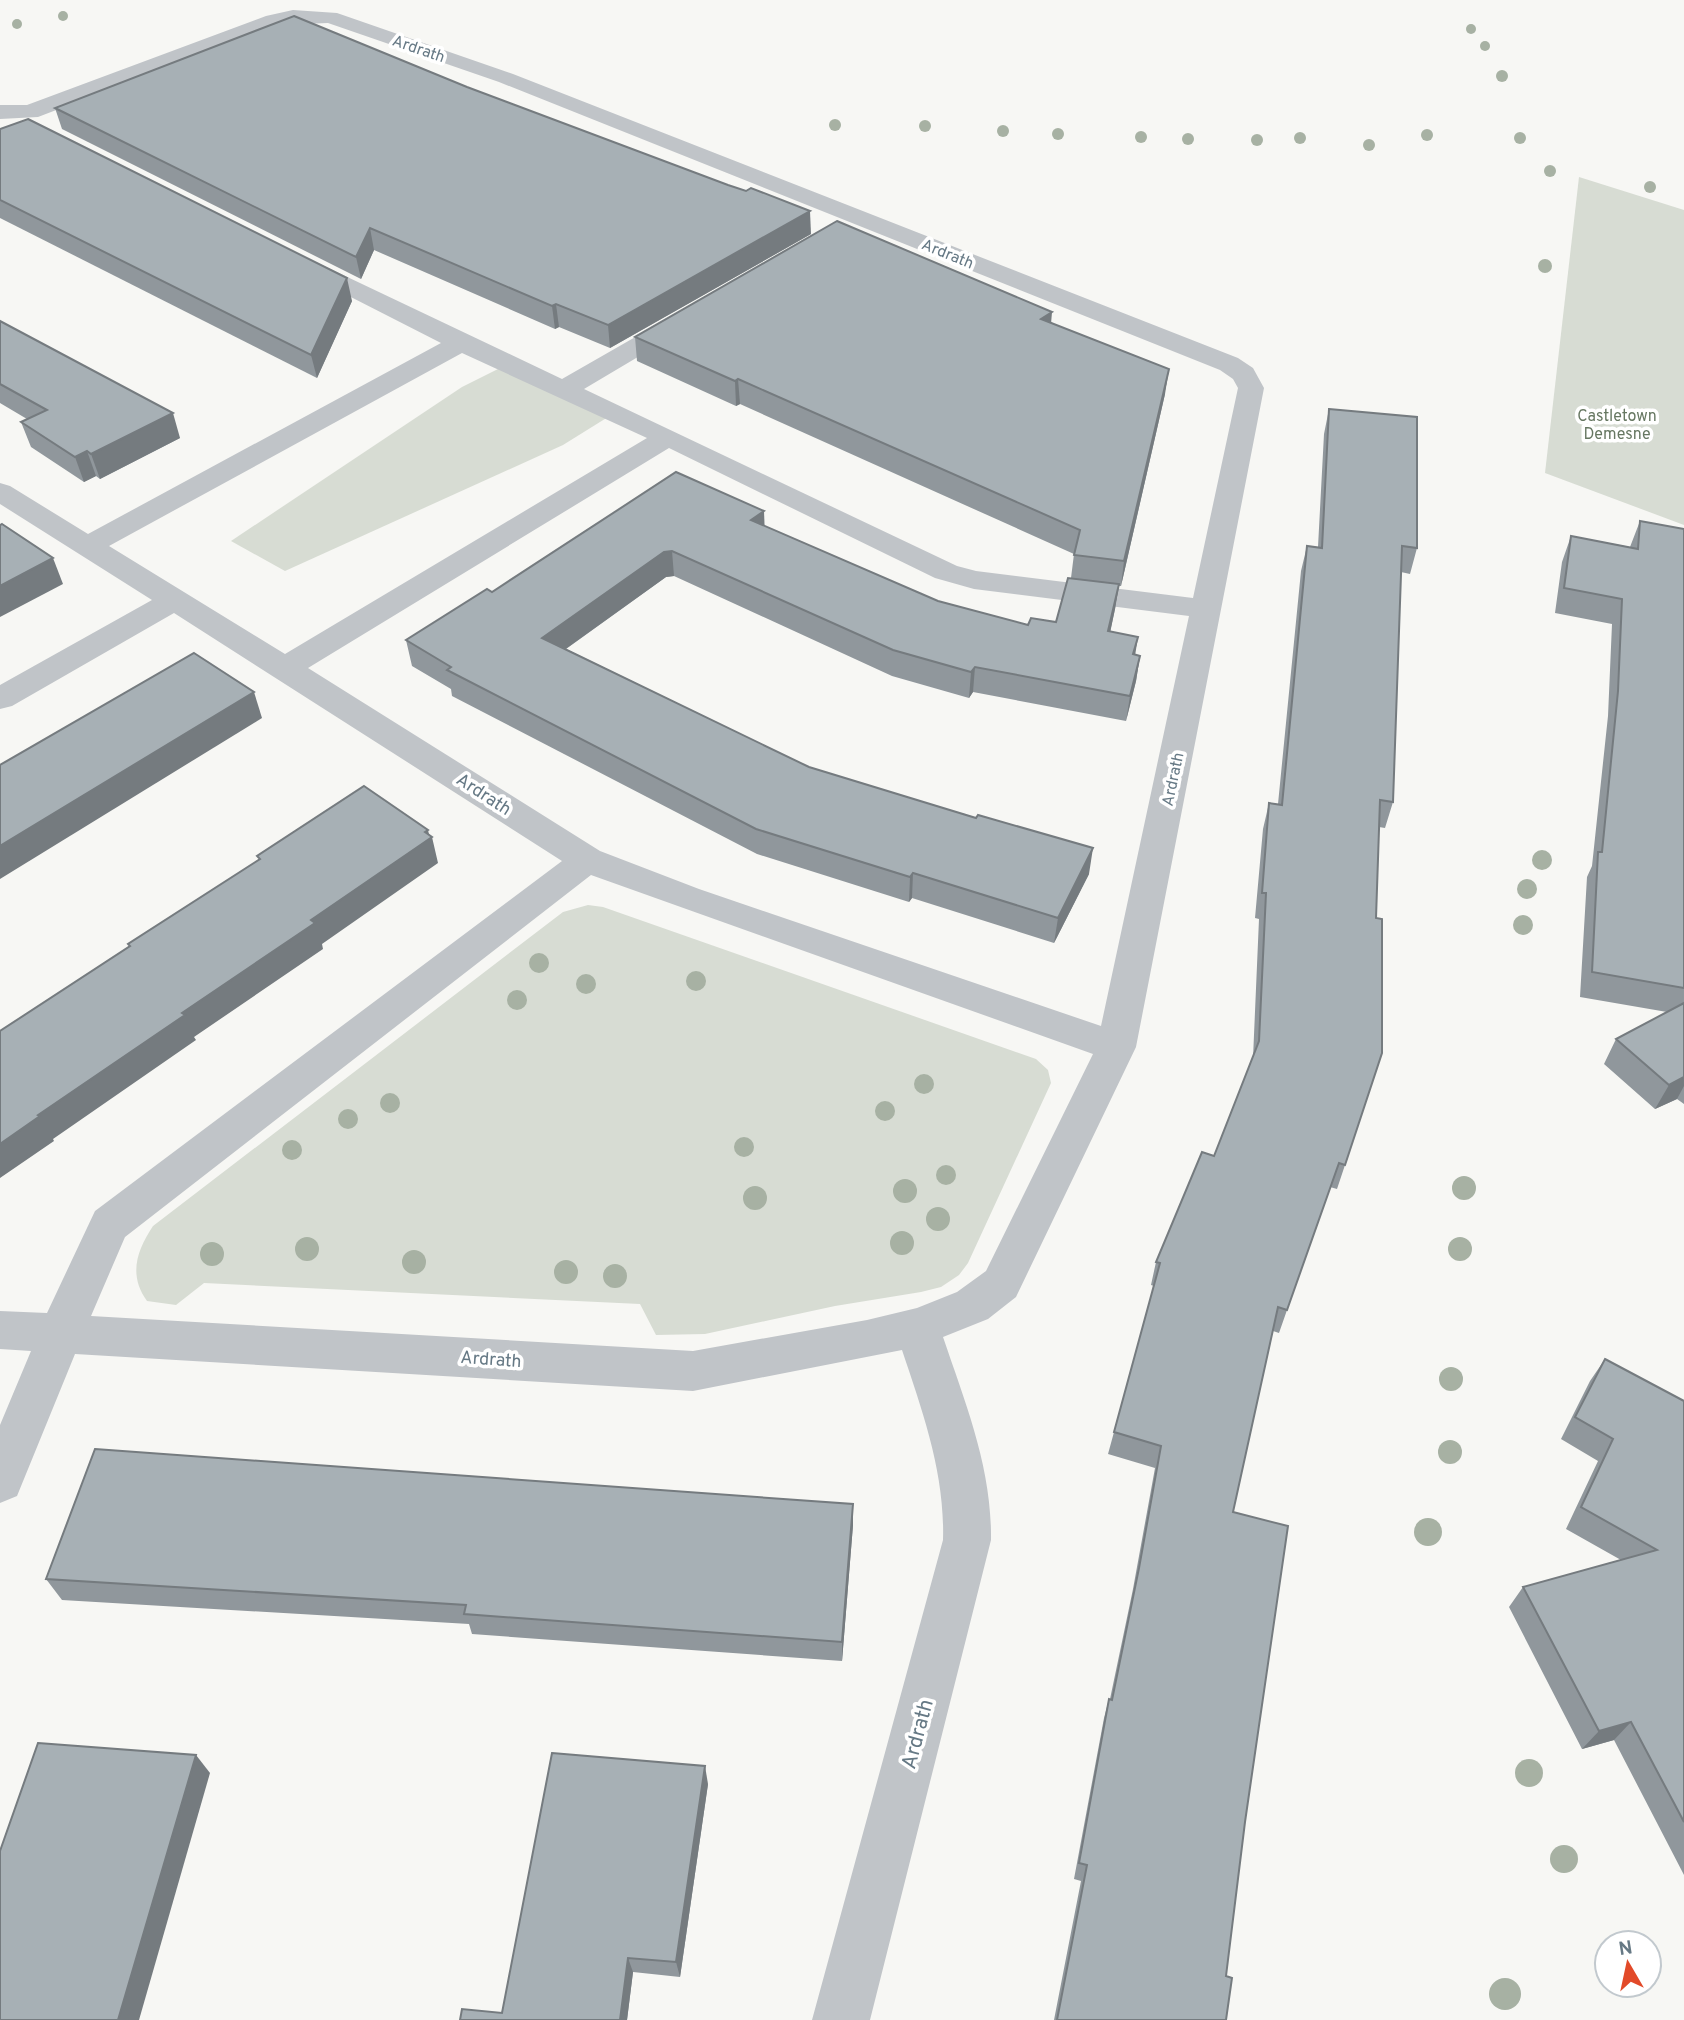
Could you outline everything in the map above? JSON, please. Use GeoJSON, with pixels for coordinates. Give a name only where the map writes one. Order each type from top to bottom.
{"type":"FeatureCollection","features":[{"type":"Feature","properties":{"kind":"street","name":"Ardrath"},"geometry":{"type":"LineString","coordinates":[[0,1329],[694,1371],[867,1340],[966,1311],[987,1299],[1001,1284],[1116,1046],[1251,388],[1244,374],[1229,364],[506,78],[330,17],[293,16],[273,20],[30,111],[5,113]]}},
{"type":"Feature","properties":{"kind":"street"},"geometry":{"type":"LineString","coordinates":[[5,113],[46,132]]}},
{"type":"Feature","properties":{"kind":"street"},"geometry":{"type":"LineString","coordinates":[[837,232],[861,218]]}},
{"type":"Feature","properties":{"kind":"street"},"geometry":{"type":"LineString","coordinates":[[278,250],[461,343],[668,437],[946,572],[974,580],[1206,609]]}},
{"type":"Feature","properties":{"kind":"street"},"geometry":{"type":"LineString","coordinates":[[562,390],[705,307]]}},
{"type":"Feature","properties":{"kind":"street"},"geometry":{"type":"LineString","coordinates":[[88,546],[461,343]]}},
{"type":"Feature","properties":{"kind":"street"},"geometry":{"type":"LineString","coordinates":[[284,668],[668,437]]}},
{"type":"Feature","properties":{"kind":"street","name":"Ardrath"},"geometry":{"type":"LineString","coordinates":[[0,492],[382,728],[587,860],[686,898],[1116,1046]]}},
{"type":"Feature","properties":{"kind":"street"},"geometry":{"type":"LineString","coordinates":[[0,699],[174,600]]}},
{"type":"Feature","properties":{"kind":"street"},"geometry":{"type":"LineString","coordinates":[[0,1481],[61,1332],[110,1224],[587,860]]}},
{"type":"Feature","properties":{"kind":"street","name":"Ardrath"},"geometry":{"type":"LineString","coordinates":[[841,2020],[967,1540],[970,1508],[966,1477],[917,1327]]}},
{"type":"Feature","properties":{"kind":"green space","name":"Castletown Demesne"},"geometry":{"type":"Polygon","coordinates":[[[1579,177],[1684,210],[1684,525],[1545,473],[1579,177]]]}},
{"type":"Feature","properties":{"kind":"green space"},"geometry":{"type":"Polygon","coordinates":[[[502,367],[608,417],[563,445],[285,571],[231,541],[462,387],[502,367]]]}},
{"type":"Feature","properties":{"kind":"green space"},"geometry":{"type":"Polygon","coordinates":[[[588,905],[603,907],[1036,1059],[1048,1070],[1051,1083],[968,1263],[959,1275],[941,1287],[921,1292],[835,1306],[705,1334],[656,1335],[640,1304],[204,1283],[176,1305],[147,1301],[136,1272],[139,1253],[153,1226],[563,912],[588,905]]]}},
{"type":"Feature","properties":{"kind":"building"},"geometry":{"type":"Polygon","coordinates":[[[294,16],[467,87],[728,185],[746,191],[751,188],[810,211],[608,325],[556,304],[552,306],[370,228],[356,257],[55,108],[294,16]]]}},
{"type":"Feature","properties":{"kind":"building"},"geometry":{"type":"Polygon","coordinates":[[[28,119],[347,278],[311,355],[0,200],[0,129],[28,119]]]}},
{"type":"Feature","properties":{"kind":"building"},"geometry":{"type":"Polygon","coordinates":[[[837,221],[1052,312],[1041,319],[1169,369],[1124,561],[1074,555],[1080,530],[738,379],[735,381],[635,337],[837,221]]]}},
{"type":"Feature","properties":{"kind":"building"},"geometry":{"type":"Polygon","coordinates":[[[0,321],[173,413],[91,454],[87,451],[75,457],[21,422],[47,410],[0,384],[0,321]]]}},
{"type":"Feature","properties":{"kind":"building"},"geometry":{"type":"Polygon","coordinates":[[[1329,409],[1417,417],[1417,548],[1402,546],[1393,802],[1380,800],[1376,918],[1382,919],[1382,1053],[1345,1165],[1339,1163],[1287,1310],[1278,1307],[1233,1512],[1288,1526],[1245,1822],[1226,1976],[1232,1978],[1226,2020],[1057,2020],[1087,1865],[1079,1863],[1109,1699],[1112,1700],[1161,1446],[1114,1432],[1160,1263],[1156,1262],[1202,1152],[1214,1156],[1259,1041],[1266,893],[1262,893],[1269,803],[1282,805],[1307,546],[1322,548],[1329,409]]]}},
{"type":"Feature","properties":{"kind":"building"},"geometry":{"type":"Polygon","coordinates":[[[676,472],[764,511],[751,520],[938,601],[1028,625],[1031,618],[1056,622],[1068,578],[1119,584],[1108,631],[1138,637],[1133,654],[1140,656],[1130,696],[975,667],[971,672],[893,650],[672,551],[664,552],[542,638],[809,767],[976,818],[978,815],[1093,848],[1058,918],[913,873],[910,877],[756,829],[447,670],[451,667],[406,640],[487,589],[492,592],[676,472]]]}},
{"type":"Feature","properties":{"kind":"building"},"geometry":{"type":"Polygon","coordinates":[[[1640,521],[1684,529],[1684,988],[1592,972],[1598,852],[1602,852],[1618,691],[1622,599],[1564,588],[1571,536],[1638,549],[1640,521]]]}},
{"type":"Feature","properties":{"kind":"building"},"geometry":{"type":"Polygon","coordinates":[[[0,525],[53,558],[0,586],[0,525]]]}},
{"type":"Feature","properties":{"kind":"building"},"geometry":{"type":"Polygon","coordinates":[[[194,653],[254,692],[0,846],[0,765],[194,653]]]}},
{"type":"Feature","properties":{"kind":"building"},"geometry":{"type":"Polygon","coordinates":[[[364,786],[428,830],[425,832],[432,837],[311,920],[315,923],[182,1013],[185,1015],[0,1144],[0,1031],[260,859],[257,856],[364,786]]]}},
{"type":"Feature","properties":{"kind":"building"},"geometry":{"type":"Polygon","coordinates":[[[1684,1003],[1684,1077],[1669,1085],[1616,1039],[1684,1003]]]}},
{"type":"Feature","properties":{"kind":"building"},"geometry":{"type":"Polygon","coordinates":[[[1605,1359],[1684,1401],[1684,1822],[1631,1722],[1599,1731],[1523,1587],[1657,1550],[1581,1507],[1613,1439],[1575,1417],[1605,1359]]]}},
{"type":"Feature","properties":{"kind":"building"},"geometry":{"type":"Polygon","coordinates":[[[95,1449],[853,1504],[842,1642],[464,1614],[466,1605],[46,1579],[95,1449]]]}},
{"type":"Feature","properties":{"kind":"building"},"geometry":{"type":"Polygon","coordinates":[[[38,1743],[196,1755],[118,2020],[0,2020],[0,1851],[38,1743]]]}},
{"type":"Feature","properties":{"kind":"building"},"geometry":{"type":"Polygon","coordinates":[[[552,1753],[705,1766],[676,1962],[628,1958],[620,2020],[460,2020],[462,2009],[502,2013],[552,1753]]]}}]}
